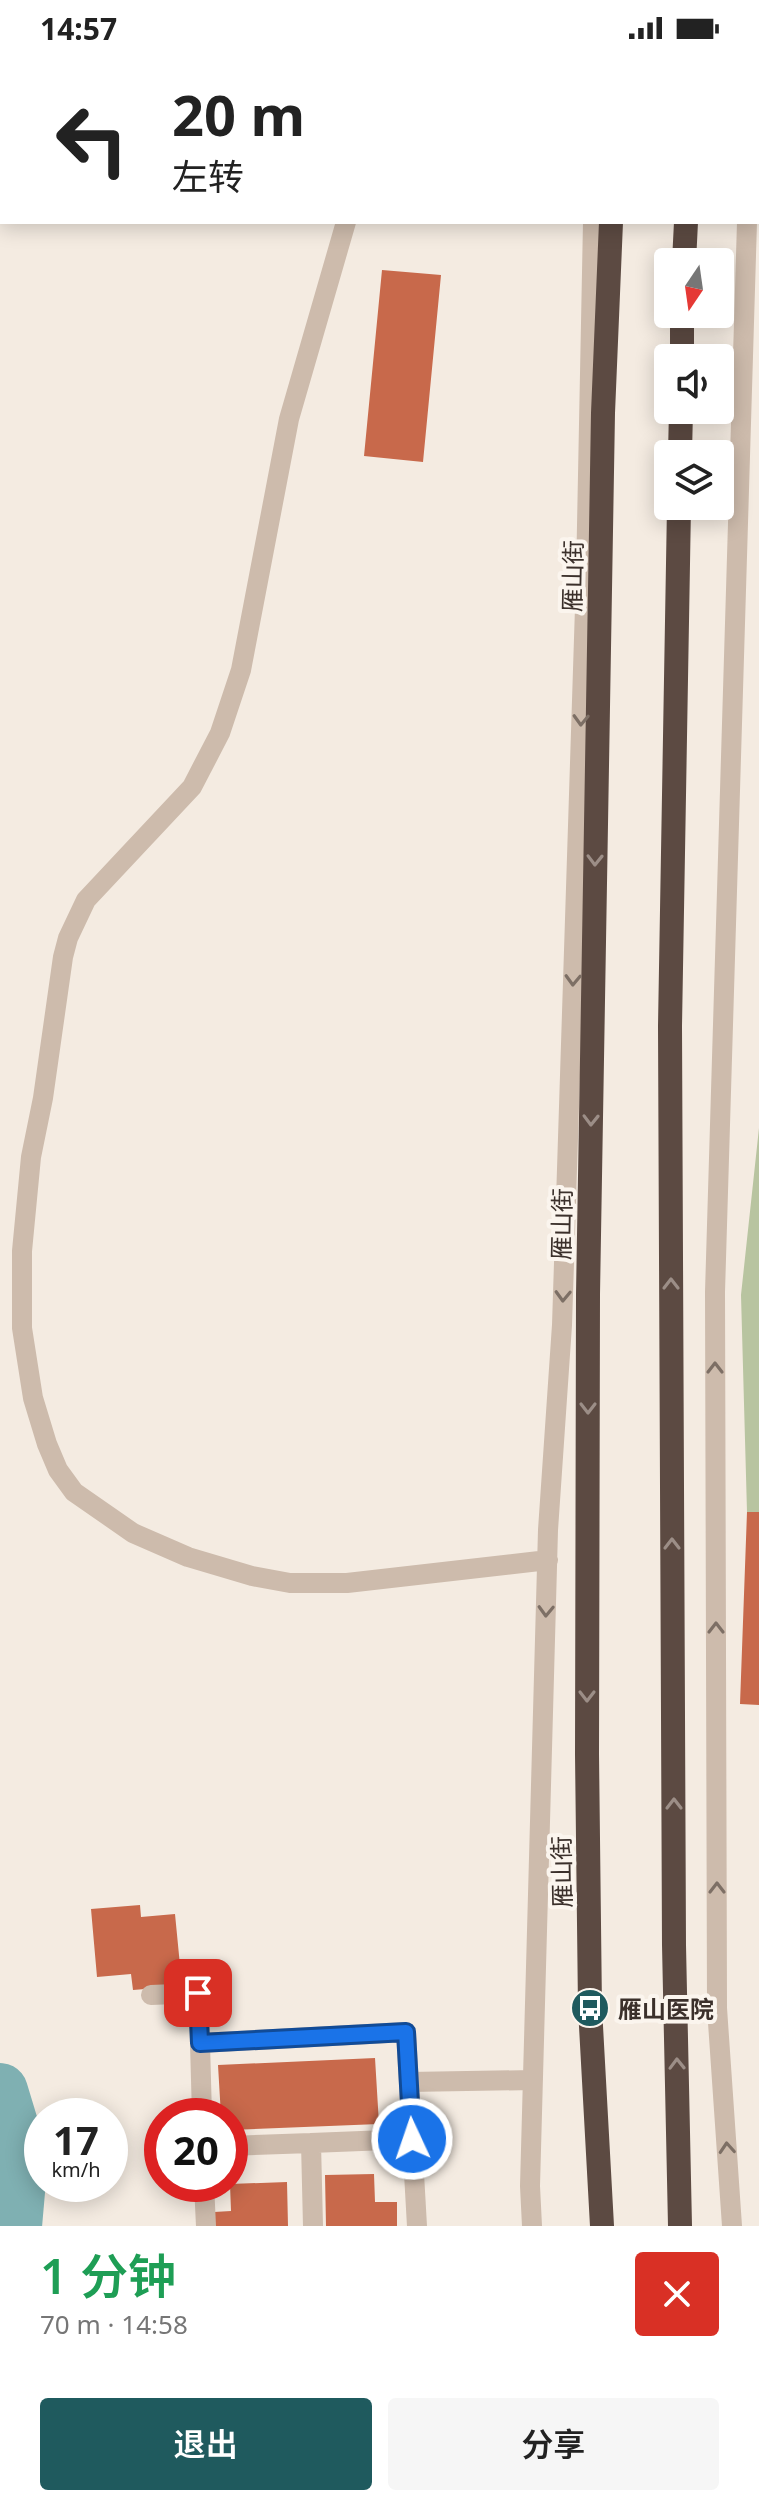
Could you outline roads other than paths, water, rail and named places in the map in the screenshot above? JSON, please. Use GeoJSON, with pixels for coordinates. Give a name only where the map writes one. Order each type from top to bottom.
{"type":"FeatureCollection","features":[{"type":"Feature","properties":{"kind":"highway","name":"雁山街"},"geometry":{"type":"LineString","coordinates":[[602,2226],[590,2008],[588,1294],[603,413],[611,224]]}},
{"type":"Feature","properties":{"kind":"highway"},"geometry":{"type":"LineString","coordinates":[[685,248],[686,224]]}},
{"type":"Feature","properties":{"kind":"highway"},"geometry":{"type":"LineString","coordinates":[[679,520],[670,1057],[674,1945],[680,2226]]}},
{"type":"Feature","properties":{"kind":"street"},"geometry":{"type":"LineString","coordinates":[[345,224],[289,419],[241,670],[220,733],[192,787],[94,890],[68,938],[31,1157],[22,1251],[22,1328],[33,1398],[58,1470],[74,1492],[133,1533],[188,1557],[252,1576],[290,1583],[347,1583],[548,1560]]}},
{"type":"Feature","properties":{"kind":"street"},"geometry":{"type":"LineString","coordinates":[[532,2226],[530,2186],[548,1560],[563,1309],[593,224]]}},
{"type":"Feature","properties":{"kind":"street"},"geometry":{"type":"LineString","coordinates":[[732,2226],[717,2008],[715,1292],[747,224]]}},
{"type":"Feature","properties":{"kind":"street"},"geometry":{"type":"LineString","coordinates":[[151,1995],[198,1993],[202,2098]]}},
{"type":"Feature","properties":{"kind":"street"},"geometry":{"type":"LineString","coordinates":[[200,2043],[406,2032],[417,2226]]}},
{"type":"Feature","properties":{"kind":"street"},"geometry":{"type":"LineString","coordinates":[[409,2082],[533,2080]]}},
{"type":"Feature","properties":{"kind":"street"},"geometry":{"type":"LineString","coordinates":[[248,2145],[412,2139]]}},
{"type":"Feature","properties":{"kind":"street"},"geometry":{"type":"LineString","coordinates":[[311,2143],[313,2226]]}},
{"type":"Feature","properties":{"kind":"street"},"geometry":{"type":"LineString","coordinates":[[205,2202],[206,2226]]}},
{"type":"Feature","properties":{"kind":"waterway"},"geometry":{"type":"LineString","coordinates":[[0,2091],[20,2157],[14,2226]]}},
{"type":"Feature","properties":{"kind":"place","name":"雁山医院"},"geometry":{"type":"Point","coordinates":[590,2008]}}]}
